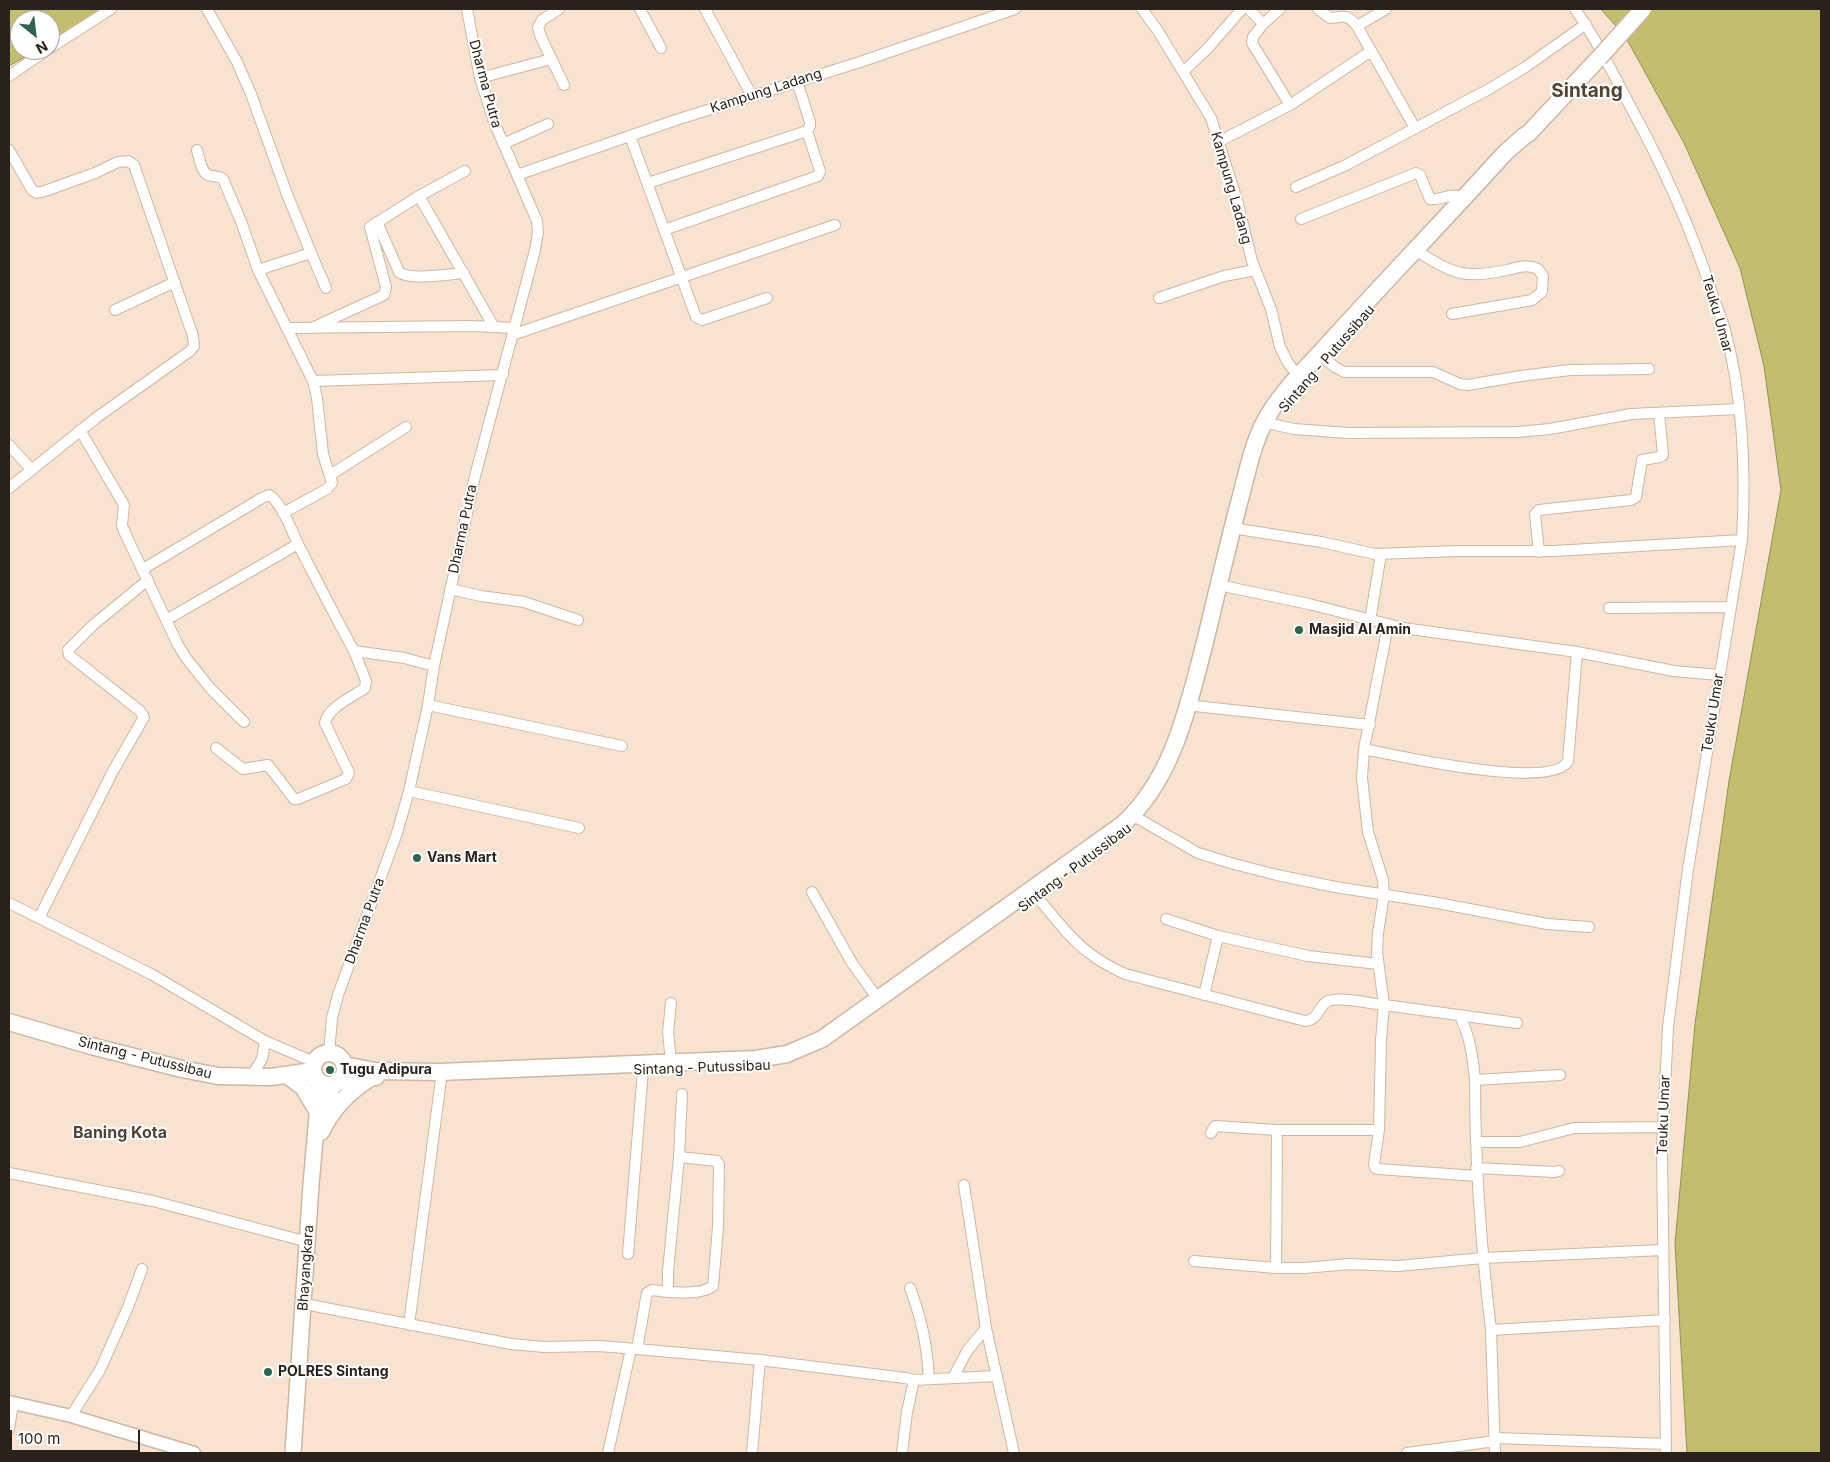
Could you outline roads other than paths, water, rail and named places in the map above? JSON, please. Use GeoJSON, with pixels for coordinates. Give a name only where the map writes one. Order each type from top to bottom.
{"type":"FeatureCollection","features":[{"type":"Feature","properties":{"kind":"highway","name":"Sintang - Putussibau"},"geometry":{"type":"LineString","coordinates":[[344,1066],[375,1072],[440,1072],[756,1059],[787,1054],[822,1039],[878,998],[1037,897],[1109,844],[1139,819],[1165,785],[1182,748],[1196,706],[1228,587],[1251,458],[1262,425],[1298,377],[1505,153],[1523,136],[1529,133],[1643,9]]}},
{"type":"Feature","properties":{"kind":"highway","name":"Sintang - Putussibau"},"geometry":{"type":"LineString","coordinates":[[9,1022],[65,1039],[182,1069],[218,1076],[441,1079],[643,1070],[744,1068],[784,1064],[810,1055],[844,1034],[989,926],[1123,824],[1138,809],[1160,777],[1174,748],[1237,529],[1246,508],[1272,424],[1282,409],[1326,359],[1511,158],[1527,139],[1529,133]]}},
{"type":"Feature","properties":{"kind":"highway"},"geometry":{"type":"LineString","coordinates":[[330,1053],[339,1057],[344,1066],[342,1076],[324,1076],[320,1056],[330,1053]]}},
{"type":"Feature","properties":{"kind":"highway"},"geometry":{"type":"LineString","coordinates":[[288,1076],[302,1087],[316,1109]]}},
{"type":"Feature","properties":{"kind":"highway"},"geometry":{"type":"LineString","coordinates":[[321,1132],[328,1118],[342,1101],[354,1089],[371,1077]]}},
{"type":"Feature","properties":{"kind":"main road","name":"Bhayangkara"},"geometry":{"type":"LineString","coordinates":[[292,1453],[316,1109],[324,1076]]}},
{"type":"Feature","properties":{"kind":"main road","name":"Bhayangkara"},"geometry":{"type":"LineString","coordinates":[[300,1453],[321,1132],[326,1106],[324,1076]]}},
{"type":"Feature","properties":{"kind":"street"},"geometry":{"type":"LineString","coordinates":[[60,42],[111,9]]}},
{"type":"Feature","properties":{"kind":"street"},"geometry":{"type":"LineString","coordinates":[[207,9],[237,62],[252,94],[287,194],[326,288]]}},
{"type":"Feature","properties":{"kind":"street","name":"Dharma Putra"},"geometry":{"type":"LineString","coordinates":[[330,1053],[332,1018],[336,1000],[397,833],[409,791],[475,476],[503,375],[538,232],[535,213],[503,144],[480,78],[467,9]]}},
{"type":"Feature","properties":{"kind":"street"},"geometry":{"type":"LineString","coordinates":[[559,9],[542,20],[538,27],[564,85]]}},
{"type":"Feature","properties":{"kind":"street"},"geometry":{"type":"LineString","coordinates":[[640,9],[661,48]]}},
{"type":"Feature","properties":{"kind":"street"},"geometry":{"type":"LineString","coordinates":[[705,9],[752,96]]}},
{"type":"Feature","properties":{"kind":"street","name":"Kampung Ladang"},"geometry":{"type":"LineString","coordinates":[[518,175],[1014,9]]}},
{"type":"Feature","properties":{"kind":"street","name":"Kampung Ladang"},"geometry":{"type":"LineString","coordinates":[[1142,9],[1184,71],[1211,118],[1237,200],[1255,270],[1271,309],[1280,348],[1298,377]]}},
{"type":"Feature","properties":{"kind":"street"},"geometry":{"type":"LineString","coordinates":[[1184,71],[1207,49],[1242,9]]}},
{"type":"Feature","properties":{"kind":"street"},"geometry":{"type":"LineString","coordinates":[[1249,9],[1263,24]]}},
{"type":"Feature","properties":{"kind":"street"},"geometry":{"type":"LineString","coordinates":[[1280,9],[1263,24],[1253,37],[1252,43],[1290,105]]}},
{"type":"Feature","properties":{"kind":"street"},"geometry":{"type":"LineString","coordinates":[[1318,9],[1330,18],[1342,15],[1357,26],[1415,128]]}},
{"type":"Feature","properties":{"kind":"street"},"geometry":{"type":"LineString","coordinates":[[1357,26],[1386,9]]}},
{"type":"Feature","properties":{"kind":"street","name":"Teuku Umar"},"geometry":{"type":"LineString","coordinates":[[1575,9],[1596,40],[1662,166],[1693,240],[1725,329],[1739,409],[1744,502],[1742,540],[1727,639],[1718,675],[1688,869],[1668,1027],[1663,1126],[1666,1448]]}},
{"type":"Feature","properties":{"kind":"street"},"geometry":{"type":"LineString","coordinates":[[1296,187],[1346,165],[1508,78],[1586,24]]}},
{"type":"Feature","properties":{"kind":"street"},"geometry":{"type":"LineString","coordinates":[[1218,142],[1290,105],[1371,51]]}},
{"type":"Feature","properties":{"kind":"street"},"geometry":{"type":"LineString","coordinates":[[480,78],[552,59]]}},
{"type":"Feature","properties":{"kind":"street"},"geometry":{"type":"LineString","coordinates":[[9,76],[32,60]]}},
{"type":"Feature","properties":{"kind":"street"},"geometry":{"type":"LineString","coordinates":[[648,183],[807,131],[810,122],[797,81]]}},
{"type":"Feature","properties":{"kind":"street"},"geometry":{"type":"LineString","coordinates":[[503,144],[548,124]]}},
{"type":"Feature","properties":{"kind":"street"},"geometry":{"type":"LineString","coordinates":[[664,230],[816,177],[820,171],[807,131]]}},
{"type":"Feature","properties":{"kind":"street"},"geometry":{"type":"LineString","coordinates":[[630,136],[696,317],[702,320],[767,298]]}},
{"type":"Feature","properties":{"kind":"street"},"geometry":{"type":"LineString","coordinates":[[9,150],[32,190],[37,192],[45,191],[95,173],[118,162],[128,161],[134,165],[193,336],[194,346],[80,430],[9,488]]}},
{"type":"Feature","properties":{"kind":"street"},"geometry":{"type":"LineString","coordinates":[[197,150],[204,172],[210,176],[218,176],[223,179],[242,224],[258,270],[313,381],[317,398],[323,454],[332,483],[327,489],[283,513]]}},
{"type":"Feature","properties":{"kind":"street"},"geometry":{"type":"LineString","coordinates":[[311,328],[384,295],[386,287],[370,227],[419,196],[465,171]]}},
{"type":"Feature","properties":{"kind":"street"},"geometry":{"type":"LineString","coordinates":[[1301,219],[1416,173],[1420,175],[1430,199],[1435,200],[1453,195],[1463,198]]}},
{"type":"Feature","properties":{"kind":"street"},"geometry":{"type":"LineString","coordinates":[[419,196],[494,327]]}},
{"type":"Feature","properties":{"kind":"street"},"geometry":{"type":"LineString","coordinates":[[377,222],[402,275],[464,273]]}},
{"type":"Feature","properties":{"kind":"street"},"geometry":{"type":"LineString","coordinates":[[287,328],[494,327],[513,331],[835,225]]}},
{"type":"Feature","properties":{"kind":"street"},"geometry":{"type":"LineString","coordinates":[[258,270],[311,253]]}},
{"type":"Feature","properties":{"kind":"street"},"geometry":{"type":"LineString","coordinates":[[1422,254],[1451,272],[1486,274],[1526,266],[1538,268],[1543,276],[1542,292],[1532,300],[1452,314]]}},
{"type":"Feature","properties":{"kind":"street"},"geometry":{"type":"LineString","coordinates":[[1159,298],[1224,276],[1255,270]]}},
{"type":"Feature","properties":{"kind":"street"},"geometry":{"type":"LineString","coordinates":[[116,310],[175,282]]}},
{"type":"Feature","properties":{"kind":"street"},"geometry":{"type":"LineString","coordinates":[[1326,359],[1344,372],[1433,372],[1460,384],[1468,385],[1570,370],[1649,369]]}},
{"type":"Feature","properties":{"kind":"street"},"geometry":{"type":"LineString","coordinates":[[313,381],[503,375]]}},
{"type":"Feature","properties":{"kind":"street"},"geometry":{"type":"LineString","coordinates":[[1272,424],[1294,429],[1350,433],[1518,432],[1550,429],[1631,414],[1739,409]]}},
{"type":"Feature","properties":{"kind":"street"},"geometry":{"type":"LineString","coordinates":[[1539,552],[1535,514],[1539,510],[1631,500],[1636,497],[1640,462],[1644,459],[1663,455],[1659,413]]}},
{"type":"Feature","properties":{"kind":"street"},"geometry":{"type":"LineString","coordinates":[[330,475],[406,427]]}},
{"type":"Feature","properties":{"kind":"street"},"geometry":{"type":"LineString","coordinates":[[80,430],[124,505],[123,527],[178,645],[195,672],[244,722]]}},
{"type":"Feature","properties":{"kind":"street"},"geometry":{"type":"LineString","coordinates":[[9,445],[30,469]]}},
{"type":"Feature","properties":{"kind":"street"},"geometry":{"type":"LineString","coordinates":[[142,569],[266,496],[273,497],[354,651],[366,681],[366,688],[337,707],[328,716],[325,723],[349,773],[346,778],[294,799],[268,765],[243,768],[216,748]]}},
{"type":"Feature","properties":{"kind":"street"},"geometry":{"type":"LineString","coordinates":[[1237,529],[1321,542],[1381,554],[1389,552],[1458,551],[1539,552],[1742,540]]}},
{"type":"Feature","properties":{"kind":"street"},"geometry":{"type":"LineString","coordinates":[[166,620],[298,544]]}},
{"type":"Feature","properties":{"kind":"street"},"geometry":{"type":"LineString","coordinates":[[1370,621],[1381,554]]}},
{"type":"Feature","properties":{"kind":"street"},"geometry":{"type":"LineString","coordinates":[[39,918],[113,771],[144,717],[140,711],[69,655],[68,650],[93,625],[148,580]]}},
{"type":"Feature","properties":{"kind":"street"},"geometry":{"type":"LineString","coordinates":[[1228,587],[1309,604],[1388,625],[1475,639],[1577,652],[1674,671],[1718,675]]}},
{"type":"Feature","properties":{"kind":"street"},"geometry":{"type":"LineString","coordinates":[[450,589],[481,596],[524,602],[578,620]]}},
{"type":"Feature","properties":{"kind":"street"},"geometry":{"type":"LineString","coordinates":[[1609,608],[1731,607]]}},
{"type":"Feature","properties":{"kind":"street"},"geometry":{"type":"LineString","coordinates":[[1388,625],[1364,749],[1362,778],[1368,832],[1381,874],[1384,895],[1378,933],[1378,964],[1384,1006],[1381,1040],[1380,1130],[1374,1164],[1375,1168],[1378,1170],[1477,1172],[1559,1171]]}},
{"type":"Feature","properties":{"kind":"street"},"geometry":{"type":"LineString","coordinates":[[354,651],[404,658],[434,666]]}},
{"type":"Feature","properties":{"kind":"street"},"geometry":{"type":"LineString","coordinates":[[1364,749],[1446,766],[1523,774],[1559,770],[1566,766],[1568,761],[1577,652]]}},
{"type":"Feature","properties":{"kind":"street"},"geometry":{"type":"LineString","coordinates":[[428,705],[622,746]]}},
{"type":"Feature","properties":{"kind":"street"},"geometry":{"type":"LineString","coordinates":[[1196,706],[1370,725]]}},
{"type":"Feature","properties":{"kind":"street"},"geometry":{"type":"LineString","coordinates":[[409,791],[579,828]]}},
{"type":"Feature","properties":{"kind":"street"},"geometry":{"type":"LineString","coordinates":[[1139,819],[1191,849],[1225,861],[1335,887],[1438,903],[1547,924],[1588,927]]}},
{"type":"Feature","properties":{"kind":"street"},"geometry":{"type":"LineString","coordinates":[[812,892],[852,963],[878,998]]}},
{"type":"Feature","properties":{"kind":"street"},"geometry":{"type":"LineString","coordinates":[[1037,897],[1087,952],[1125,974],[1305,1022],[1316,1017],[1327,1002],[1343,1000],[1517,1023]]}},
{"type":"Feature","properties":{"kind":"street"},"geometry":{"type":"LineString","coordinates":[[9,903],[151,974],[324,1076]]}},
{"type":"Feature","properties":{"kind":"street"},"geometry":{"type":"LineString","coordinates":[[1166,919],[1218,936],[1308,956],[1378,964]]}},
{"type":"Feature","properties":{"kind":"street"},"geometry":{"type":"LineString","coordinates":[[1204,995],[1218,936]]}},
{"type":"Feature","properties":{"kind":"street"},"geometry":{"type":"LineString","coordinates":[[671,1003],[668,1032],[671,1062]]}},
{"type":"Feature","properties":{"kind":"street"},"geometry":{"type":"LineString","coordinates":[[1460,1016],[1467,1030],[1473,1051],[1477,1172],[1483,1258],[1491,1330],[1495,1453]]}},
{"type":"Feature","properties":{"kind":"street"},"geometry":{"type":"LineString","coordinates":[[251,1077],[262,1060],[265,1041]]}},
{"type":"Feature","properties":{"kind":"street"},"geometry":{"type":"LineString","coordinates":[[628,1254],[643,1070]]}},
{"type":"Feature","properties":{"kind":"street"},"geometry":{"type":"LineString","coordinates":[[1475,1080],[1560,1076]]}},
{"type":"Feature","properties":{"kind":"street"},"geometry":{"type":"LineString","coordinates":[[409,1325],[441,1079]]}},
{"type":"Feature","properties":{"kind":"street"},"geometry":{"type":"LineString","coordinates":[[668,1292],[668,1270],[679,1157],[682,1094]]}},
{"type":"Feature","properties":{"kind":"street"},"geometry":{"type":"LineString","coordinates":[[1211,1133],[1215,1126],[1277,1130],[1380,1130]]}},
{"type":"Feature","properties":{"kind":"street"},"geometry":{"type":"LineString","coordinates":[[1476,1142],[1520,1142],[1574,1128],[1663,1126]]}},
{"type":"Feature","properties":{"kind":"street"},"geometry":{"type":"LineString","coordinates":[[1276,1268],[1277,1130]]}},
{"type":"Feature","properties":{"kind":"street"},"geometry":{"type":"LineString","coordinates":[[608,1453],[647,1293],[652,1290],[696,1292],[708,1290],[713,1286],[715,1279],[719,1165],[717,1161],[711,1159],[679,1157]]}},
{"type":"Feature","properties":{"kind":"street"},"geometry":{"type":"LineString","coordinates":[[9,1173],[153,1201],[308,1242]]}},
{"type":"Feature","properties":{"kind":"street"},"geometry":{"type":"LineString","coordinates":[[964,1185],[986,1328],[1014,1453]]}},
{"type":"Feature","properties":{"kind":"street"},"geometry":{"type":"LineString","coordinates":[[1194,1261],[1276,1268],[1305,1268],[1349,1264],[1398,1266],[1483,1258],[1663,1250]]}},
{"type":"Feature","properties":{"kind":"street"},"geometry":{"type":"LineString","coordinates":[[71,1416],[100,1370],[128,1307],[142,1269]]}},
{"type":"Feature","properties":{"kind":"street"},"geometry":{"type":"LineString","coordinates":[[910,1288],[920,1315],[928,1351],[929,1379]]}},
{"type":"Feature","properties":{"kind":"street"},"geometry":{"type":"LineString","coordinates":[[310,1306],[537,1347],[599,1346],[760,1360],[914,1380],[996,1376]]}},
{"type":"Feature","properties":{"kind":"street"},"geometry":{"type":"LineString","coordinates":[[1491,1330],[1665,1320]]}},
{"type":"Feature","properties":{"kind":"street"},"geometry":{"type":"LineString","coordinates":[[954,1378],[967,1352],[986,1328]]}},
{"type":"Feature","properties":{"kind":"street"},"geometry":{"type":"LineString","coordinates":[[752,1453],[760,1360]]}},
{"type":"Feature","properties":{"kind":"street"},"geometry":{"type":"LineString","coordinates":[[902,1453],[907,1412],[914,1380]]}},
{"type":"Feature","properties":{"kind":"street"},"geometry":{"type":"LineString","coordinates":[[9,1429],[11,1403],[71,1416],[194,1453]]}},
{"type":"Feature","properties":{"kind":"street"},"geometry":{"type":"LineString","coordinates":[[1407,1453],[1495,1440],[1666,1448]]}},
{"type":"Feature","properties":{"kind":"place","name":"Masjid Al Amin"},"geometry":{"type":"Point","coordinates":[1299,630]}},
{"type":"Feature","properties":{"kind":"place","name":"Vans Mart"},"geometry":{"type":"Point","coordinates":[417,858]}},
{"type":"Feature","properties":{"kind":"place","name":"Tugu Adipura"},"geometry":{"type":"Point","coordinates":[330,1070]}},
{"type":"Feature","properties":{"kind":"place","name":"POLRES Sintang"},"geometry":{"type":"Point","coordinates":[268,1372]}},
{"type":"Feature","properties":{"kind":"district","name":"Sintang"},"geometry":{"type":"Point","coordinates":[1587,91]}},
{"type":"Feature","properties":{"kind":"district","name":"Baning Kota"},"geometry":{"type":"Point","coordinates":[120,1133]}}]}
